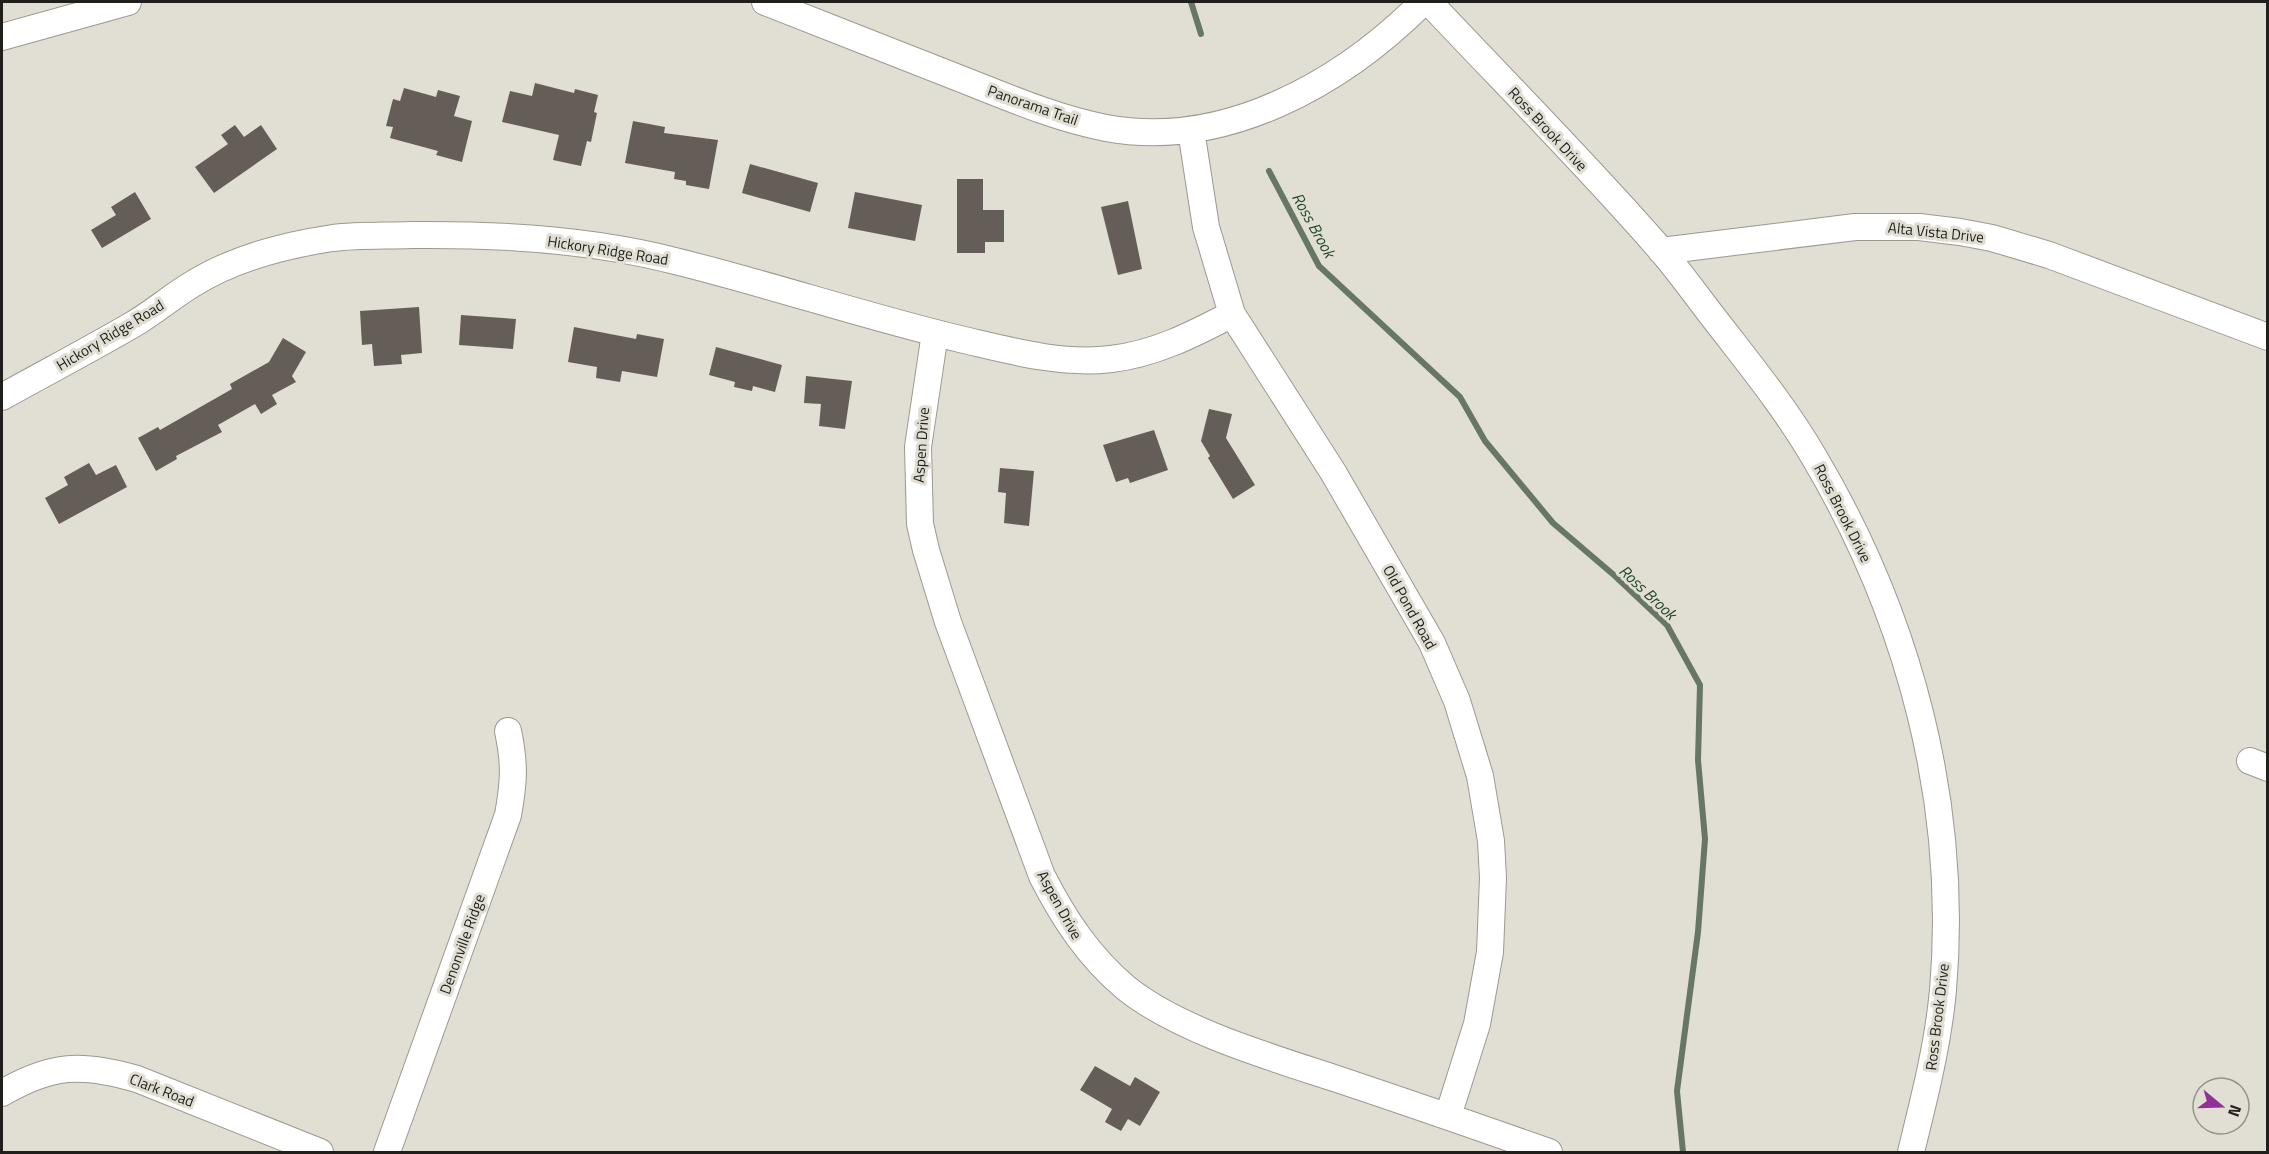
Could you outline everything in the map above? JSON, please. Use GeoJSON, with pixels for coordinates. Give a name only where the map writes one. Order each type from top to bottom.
{"type":"FeatureCollection","features":[{"type":"Feature","properties":{"kind":"street"},"geometry":{"type":"LineString","coordinates":[[2,37],[128,2]]}},
{"type":"Feature","properties":{"kind":"street","name":"Panorama Trail"},"geometry":{"type":"LineString","coordinates":[[765,2],[1051,114],[1107,128],[1138,131],[1191,130],[1253,113],[1311,88],[1341,71],[1372,48],[1423,2]]}},
{"type":"Feature","properties":{"kind":"street","name":"Ross Brook Drive"},"geometry":{"type":"LineString","coordinates":[[1429,2],[1661,251],[1767,387],[1813,454],[1849,518],[1874,572],[1894,623],[1915,689],[1940,811],[1945,868],[1943,989],[1937,1041],[1911,1152]]}},
{"type":"Feature","properties":{"kind":"street","name":"Old Pond Road"},"geometry":{"type":"LineString","coordinates":[[1191,130],[1206,227],[1232,314],[1333,472],[1432,643],[1457,700],[1470,737],[1480,776],[1489,830],[1493,916],[1490,952],[1477,1024],[1448,1116]]}},
{"type":"Feature","properties":{"kind":"street","name":"Alta Vista Drive"},"geometry":{"type":"LineString","coordinates":[[1661,251],[1855,226],[1919,227],[1960,232],[2001,240],[2049,255],[2268,337]]}},
{"type":"Feature","properties":{"kind":"street","name":"Hickory Ridge Road"},"geometry":{"type":"LineString","coordinates":[[2,397],[136,323],[194,283],[233,264],[280,249],[333,238],[449,235],[553,240],[608,247],[702,268],[935,333],[1054,358],[1112,359],[1149,351],[1180,341],[1232,314]]}},
{"type":"Feature","properties":{"kind":"street","name":"Aspen Drive"},"geometry":{"type":"LineString","coordinates":[[935,333],[918,447],[920,524],[926,550],[948,622],[1042,876],[1055,903],[1082,945],[1100,965],[1128,989],[1156,1008],[1209,1034],[1549,1152]]}},
{"type":"Feature","properties":{"kind":"street","name":"Denonville Ridge"},"geometry":{"type":"LineString","coordinates":[[387,1152],[508,815],[514,763],[508,731]]}},
{"type":"Feature","properties":{"kind":"street","name":"Clark Road"},"geometry":{"type":"LineString","coordinates":[[2,1093],[24,1080],[52,1070],[77,1068],[106,1070],[137,1079],[320,1152]]}},
{"type":"Feature","properties":{"kind":"building"},"geometry":{"type":"Polygon","coordinates":[[[535,83],[574,93],[575,89],[598,95],[591,142],[587,141],[581,166],[553,160],[559,135],[502,122],[510,91],[532,96],[535,83]]]}},
{"type":"Feature","properties":{"kind":"building"},"geometry":{"type":"Polygon","coordinates":[[[404,88],[436,97],[438,90],[460,96],[454,116],[472,121],[462,162],[436,155],[438,151],[390,138],[393,127],[386,126],[393,99],[400,101],[404,88]]]}},
{"type":"Feature","properties":{"kind":"building"},"geometry":{"type":"Polygon","coordinates":[[[633,121],[665,127],[664,133],[718,140],[709,189],[686,185],[686,181],[674,179],[675,172],[625,163],[633,121]]]}},
{"type":"Feature","properties":{"kind":"building"},"geometry":{"type":"Polygon","coordinates":[[[235,125],[244,137],[261,125],[277,149],[214,193],[195,167],[228,144],[221,135],[235,125]]]}},
{"type":"Feature","properties":{"kind":"building"},"geometry":{"type":"Polygon","coordinates":[[[750,164],[818,183],[810,212],[742,193],[750,164]]]}},
{"type":"Feature","properties":{"kind":"building"},"geometry":{"type":"Polygon","coordinates":[[[957,179],[983,179],[983,210],[1004,210],[1004,242],[985,242],[985,253],[957,253],[957,179]]]}},
{"type":"Feature","properties":{"kind":"building"},"geometry":{"type":"Polygon","coordinates":[[[135,192],[151,219],[102,248],[91,230],[116,215],[111,207],[135,192]]]}},
{"type":"Feature","properties":{"kind":"building"},"geometry":{"type":"Polygon","coordinates":[[[855,192],[922,205],[915,241],[848,228],[855,192]]]}},
{"type":"Feature","properties":{"kind":"building"},"geometry":{"type":"Polygon","coordinates":[[[1128,201],[1142,269],[1118,275],[1101,207],[1128,201]]]}},
{"type":"Feature","properties":{"kind":"building"},"geometry":{"type":"Polygon","coordinates":[[[419,307],[422,353],[401,355],[402,364],[374,366],[372,344],[362,345],[360,311],[419,307]]]}},
{"type":"Feature","properties":{"kind":"building"},"geometry":{"type":"Polygon","coordinates":[[[461,315],[516,319],[513,349],[459,345],[461,315]]]}},
{"type":"Feature","properties":{"kind":"building"},"geometry":{"type":"Polygon","coordinates":[[[574,327],[636,339],[637,334],[664,339],[657,377],[622,371],[620,382],[596,378],[597,367],[568,362],[574,327]]]}},
{"type":"Feature","properties":{"kind":"building"},"geometry":{"type":"Polygon","coordinates":[[[283,338],[306,352],[292,376],[296,382],[272,395],[277,404],[261,414],[255,404],[218,425],[222,432],[176,456],[177,459],[156,471],[138,438],[158,427],[160,430],[232,389],[230,384],[269,362],[283,338]]]}},
{"type":"Feature","properties":{"kind":"building"},"geometry":{"type":"Polygon","coordinates":[[[716,347],[782,365],[775,392],[753,386],[752,391],[734,387],[735,382],[709,375],[716,347]]]}},
{"type":"Feature","properties":{"kind":"building"},"geometry":{"type":"Polygon","coordinates":[[[806,376],[852,381],[845,429],[819,426],[821,404],[804,403],[806,376]]]}},
{"type":"Feature","properties":{"kind":"building"},"geometry":{"type":"Polygon","coordinates":[[[1209,409],[1232,414],[1226,438],[1255,485],[1233,499],[1208,458],[1210,456],[1201,441],[1209,409]]]}},
{"type":"Feature","properties":{"kind":"building"},"geometry":{"type":"Polygon","coordinates":[[[1154,430],[1168,470],[1130,483],[1128,478],[1116,482],[1103,445],[1154,430]]]}},
{"type":"Feature","properties":{"kind":"building"},"geometry":{"type":"Polygon","coordinates":[[[89,463],[96,475],[116,465],[127,487],[59,524],[45,498],[68,485],[64,477],[89,463]]]}},
{"type":"Feature","properties":{"kind":"building"},"geometry":{"type":"Polygon","coordinates":[[[1000,468],[1034,471],[1029,526],[1004,523],[1006,493],[998,492],[1000,468]]]}},
{"type":"Feature","properties":{"kind":"building"},"geometry":{"type":"Polygon","coordinates":[[[1095,1066],[1130,1086],[1135,1077],[1160,1092],[1140,1126],[1128,1119],[1121,1131],[1105,1122],[1112,1109],[1080,1090],[1095,1066]]]}},
{"type":"Feature","properties":{"kind":"waterway","name":"Ross Brook"},"geometry":{"type":"LineString","coordinates":[[1191,2],[1201,34]]}},
{"type":"Feature","properties":{"kind":"waterway","name":"Ross Brook"},"geometry":{"type":"LineString","coordinates":[[1269,171],[1319,266],[1460,397],[1485,441],[1553,523],[1615,576],[1667,625],[1700,685],[1698,760],[1705,839],[1698,932],[1677,1091],[1683,1152]]}}]}
